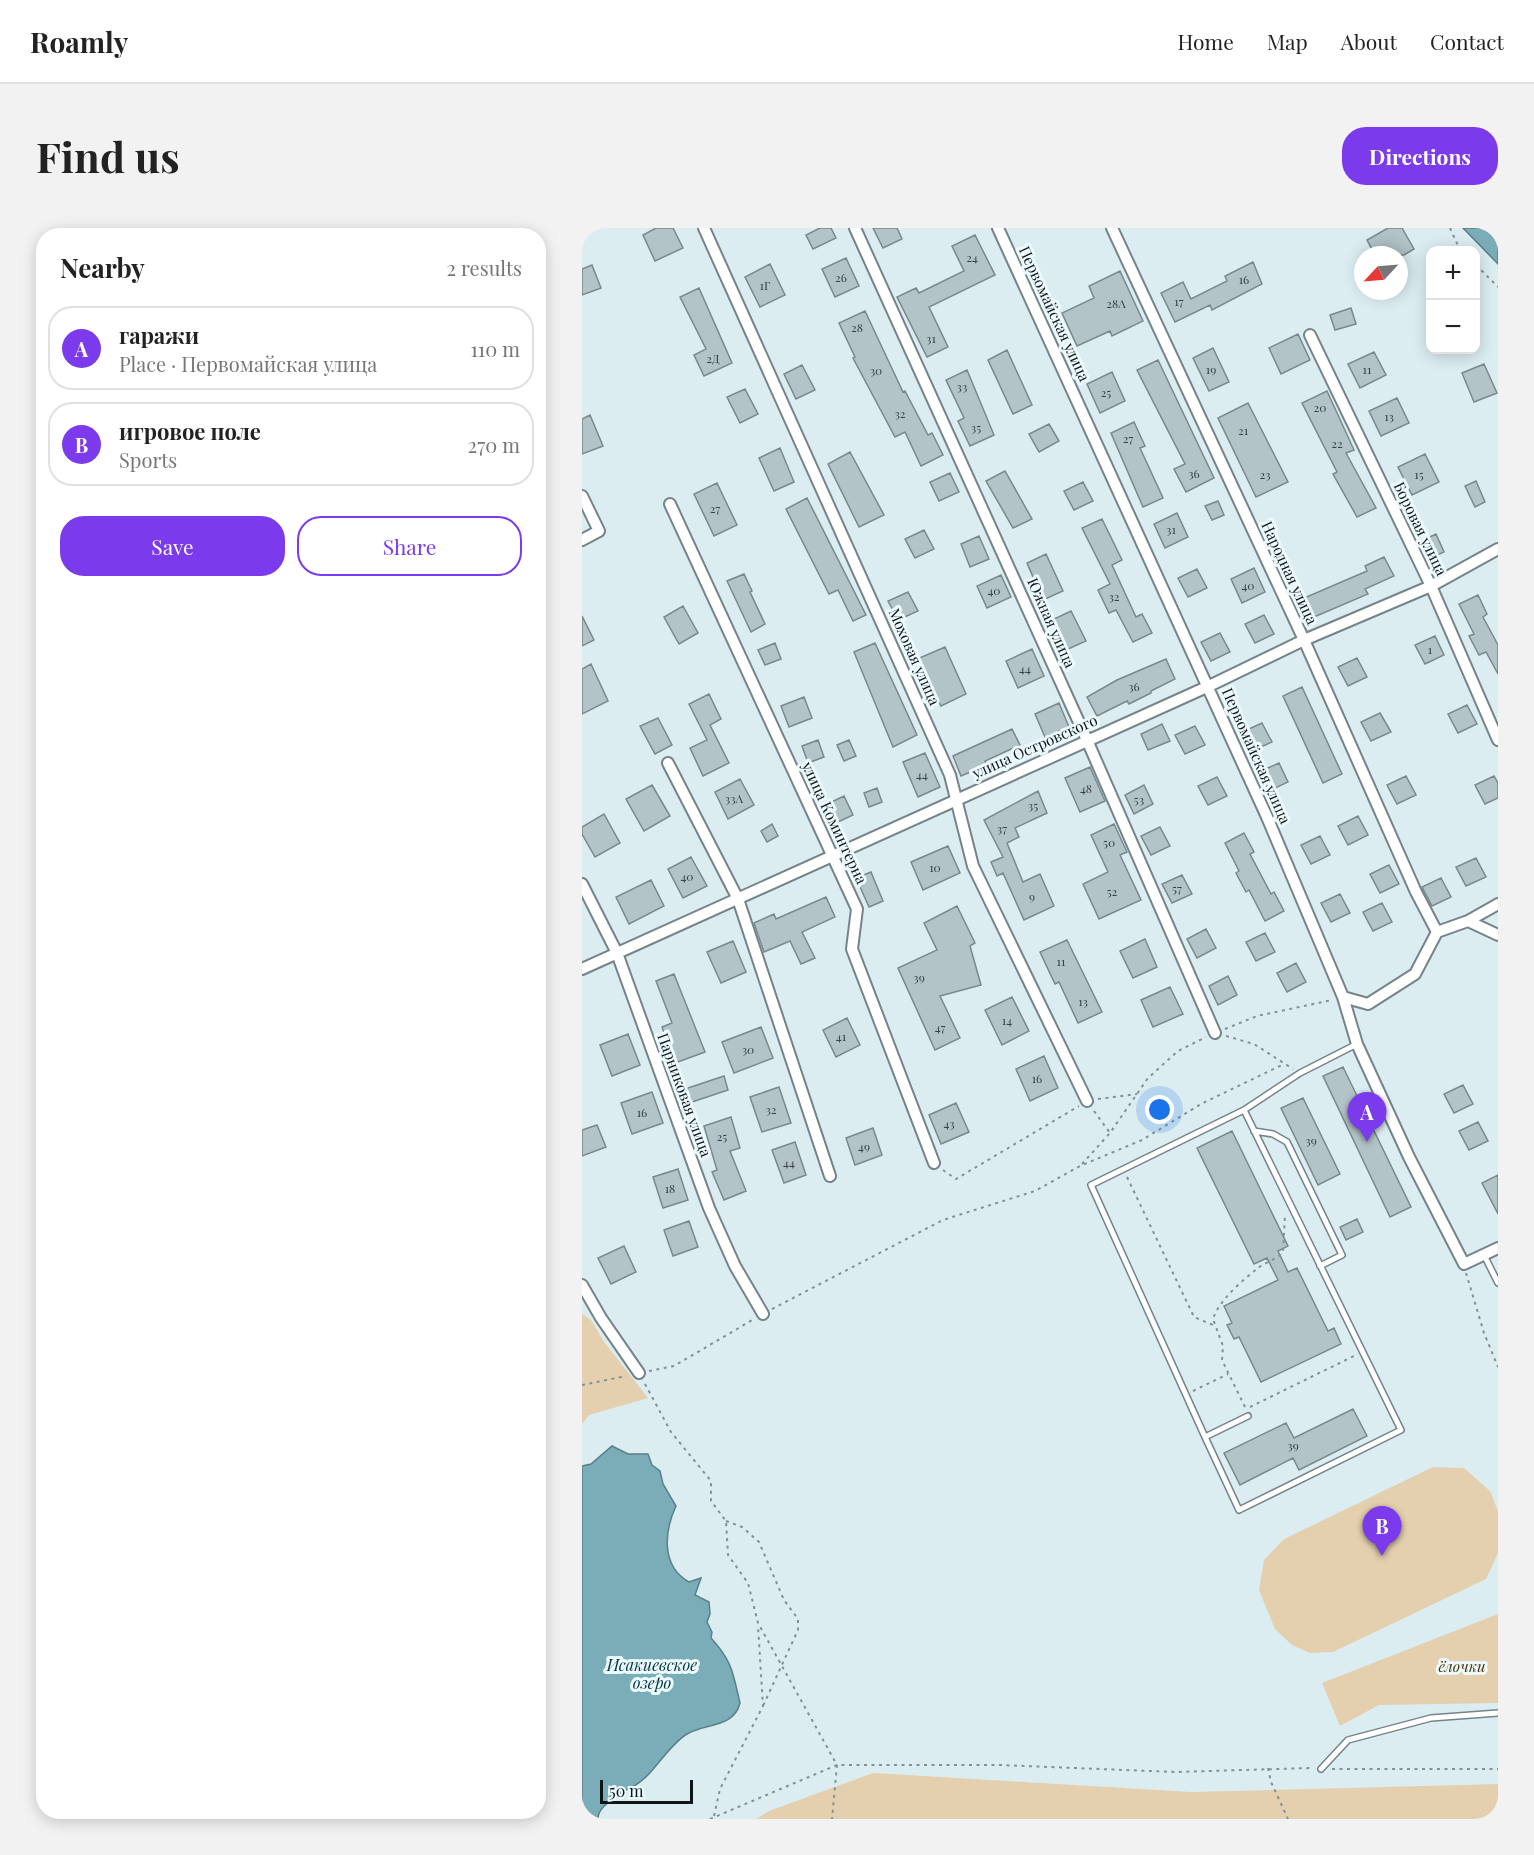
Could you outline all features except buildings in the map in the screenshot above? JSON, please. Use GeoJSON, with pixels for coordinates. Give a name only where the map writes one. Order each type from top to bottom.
{"type":"FeatureCollection","features":[{"type":"Feature","properties":{"kind":"street","name":"Моховая улица"},"geometry":{"type":"LineString","coordinates":[[704,228],[950,775],[973,866],[1087,1101]]}},
{"type":"Feature","properties":{"kind":"street","name":"Южная улица"},"geometry":{"type":"LineString","coordinates":[[855,228],[1087,740],[1215,1033]]}},
{"type":"Feature","properties":{"kind":"street","name":"Первомайская улица"},"geometry":{"type":"LineString","coordinates":[[998,228],[1209,686],[1343,997],[1357,1044],[1408,1157],[1464,1264]]}},
{"type":"Feature","properties":{"kind":"street","name":"Народная улица"},"geometry":{"type":"LineString","coordinates":[[1112,228],[1304,640],[1416,891],[1437,932]]}},
{"type":"Feature","properties":{"kind":"street","name":"Боровая улица"},"geometry":{"type":"LineString","coordinates":[[1310,335],[1431,586],[1498,740]]}},
{"type":"Feature","properties":{"kind":"street"},"geometry":{"type":"LineString","coordinates":[[582,496],[599,531],[582,540]]}},
{"type":"Feature","properties":{"kind":"street","name":"улица Коминтерна"},"geometry":{"type":"LineString","coordinates":[[670,504],[857,909],[852,949],[934,1163]]}},
{"type":"Feature","properties":{"kind":"street","name":"улица Островского"},"geometry":{"type":"LineString","coordinates":[[582,969],[738,899],[831,854],[1209,686],[1304,640],[1431,586],[1498,549]]}},
{"type":"Feature","properties":{"kind":"street"},"geometry":{"type":"LineString","coordinates":[[668,763],[738,899],[830,1176]]}},
{"type":"Feature","properties":{"kind":"street","name":"Парниковая улица"},"geometry":{"type":"LineString","coordinates":[[582,884],[617,953],[709,1208],[735,1266],[763,1314]]}},
{"type":"Feature","properties":{"kind":"street"},"geometry":{"type":"LineString","coordinates":[[1343,997],[1368,1004],[1415,974],[1437,932],[1468,921],[1498,904]]}},
{"type":"Feature","properties":{"kind":"street"},"geometry":{"type":"LineString","coordinates":[[1468,921],[1498,935]]}},
{"type":"Feature","properties":{"kind":"street"},"geometry":{"type":"LineString","coordinates":[[1464,1264],[1498,1248]]}},
{"type":"Feature","properties":{"kind":"street"},"geometry":{"type":"LineString","coordinates":[[582,1285],[601,1318],[639,1373]]}},
{"type":"Feature","properties":{"kind":"lane"},"geometry":{"type":"LineString","coordinates":[[1244,1110],[1401,1430],[1239,1510],[1091,1185],[1244,1110],[1300,1073],[1357,1044]]}},
{"type":"Feature","properties":{"kind":"lane"},"geometry":{"type":"LineString","coordinates":[[1254,1131],[1262,1130],[1280,1137],[1292,1152],[1342,1255],[1320,1266]]}},
{"type":"Feature","properties":{"kind":"lane"},"geometry":{"type":"LineString","coordinates":[[1484,1255],[1498,1283]]}},
{"type":"Feature","properties":{"kind":"lane"},"geometry":{"type":"LineString","coordinates":[[1204,1437],[1248,1416]]}},
{"type":"Feature","properties":{"kind":"lane"},"geometry":{"type":"LineString","coordinates":[[1321,1769],[1348,1740],[1431,1718],[1496,1712]]}},
{"type":"Feature","properties":{"kind":"path"},"geometry":{"type":"LineString","coordinates":[[1450,228],[1458,246]]}},
{"type":"Feature","properties":{"kind":"path"},"geometry":{"type":"LineString","coordinates":[[1480,269],[1498,286]]}},
{"type":"Feature","properties":{"kind":"path"},"geometry":{"type":"LineString","coordinates":[[1080,1167],[1110,1133],[1148,1078],[1178,1051],[1257,1016],[1343,997]]}},
{"type":"Feature","properties":{"kind":"path"},"geometry":{"type":"LineString","coordinates":[[1215,1033],[1254,1044],[1300,1073]]}},
{"type":"Feature","properties":{"kind":"path"},"geometry":{"type":"LineString","coordinates":[[582,1385],[674,1366],[763,1314],[943,1221],[1035,1191],[1080,1167],[1142,1140],[1201,1104],[1284,1064]]}},
{"type":"Feature","properties":{"kind":"path"},"geometry":{"type":"LineString","coordinates":[[934,1163],[956,1179],[1087,1101],[1137,1094]]}},
{"type":"Feature","properties":{"kind":"path"},"geometry":{"type":"LineString","coordinates":[[1087,1101],[1110,1133]]}},
{"type":"Feature","properties":{"kind":"path"},"geometry":{"type":"LineString","coordinates":[[1115,1151],[1194,1317],[1213,1325]]}},
{"type":"Feature","properties":{"kind":"path"},"geometry":{"type":"LineString","coordinates":[[1285,1194],[1283,1252],[1258,1269],[1215,1313],[1213,1325],[1223,1346],[1222,1360],[1228,1374],[1244,1405],[1248,1408],[1362,1351]]}},
{"type":"Feature","properties":{"kind":"path"},"geometry":{"type":"LineString","coordinates":[[1464,1264],[1484,1333],[1498,1367]]}},
{"type":"Feature","properties":{"kind":"path"},"geometry":{"type":"LineString","coordinates":[[639,1373],[671,1432],[711,1481],[711,1501],[726,1521],[742,1527],[759,1542],[784,1600],[798,1619],[798,1630],[763,1706],[720,1789],[712,1818]]}},
{"type":"Feature","properties":{"kind":"path"},"geometry":{"type":"LineString","coordinates":[[1185,1395],[1228,1374]]}},
{"type":"Feature","properties":{"kind":"path"},"geometry":{"type":"LineString","coordinates":[[726,1521],[728,1555],[748,1583],[758,1623],[763,1706]]}},
{"type":"Feature","properties":{"kind":"path"},"geometry":{"type":"LineString","coordinates":[[758,1623],[837,1765],[832,1819]]}},
{"type":"Feature","properties":{"kind":"path"},"geometry":{"type":"LineString","coordinates":[[712,1818],[837,1765],[1000,1765],[1175,1772],[1268,1768],[1498,1769]]}},
{"type":"Feature","properties":{"kind":"path"},"geometry":{"type":"LineString","coordinates":[[1268,1768],[1271,1782],[1288,1819]]}},
{"type":"Feature","properties":{"kind":"green space"},"geometry":{"type":"Polygon","coordinates":[[[582,1314],[591,1320],[605,1343],[648,1398],[589,1415],[582,1424],[582,1314]]]}},
{"type":"Feature","properties":{"kind":"green space"},"geometry":{"type":"Polygon","coordinates":[[[1433,1467],[1464,1468],[1490,1491],[1498,1511],[1498,1553],[1486,1579],[1333,1652],[1310,1653],[1292,1645],[1275,1629],[1259,1590],[1264,1560],[1284,1539],[1433,1467]]]}},
{"type":"Feature","properties":{"kind":"green space","name":"ёлочки"},"geometry":{"type":"Polygon","coordinates":[[[1498,1614],[1498,1703],[1379,1705],[1340,1726],[1322,1683],[1498,1614]]]}},
{"type":"Feature","properties":{"kind":"green space"},"geometry":{"type":"Polygon","coordinates":[[[873,1773],[1191,1792],[1498,1784],[1498,1819],[756,1819],[769,1811],[873,1773]]]}},
{"type":"Feature","properties":{"kind":"water"},"geometry":{"type":"Polygon","coordinates":[[[1463,228],[1498,228],[1498,264],[1463,228]]]}},
{"type":"Feature","properties":{"kind":"water","name":"Исакиевское озеро"},"geometry":{"type":"Polygon","coordinates":[[[612,1446],[628,1454],[648,1454],[652,1465],[660,1471],[663,1484],[676,1506],[667,1537],[669,1558],[673,1567],[689,1582],[701,1578],[695,1595],[709,1602],[710,1614],[707,1622],[712,1632],[711,1638],[728,1661],[740,1703],[732,1717],[694,1731],[680,1739],[648,1775],[606,1805],[600,1811],[598,1819],[582,1819],[582,1466],[591,1464],[612,1446]]]}},
{"type":"Feature","properties":{"kind":"place","name":"гаражи"},"geometry":{"type":"Point","coordinates":[1367,1142]}},
{"type":"Feature","properties":{"kind":"place","name":"игровое поле"},"geometry":{"type":"Point","coordinates":[1382,1556]}}]}
